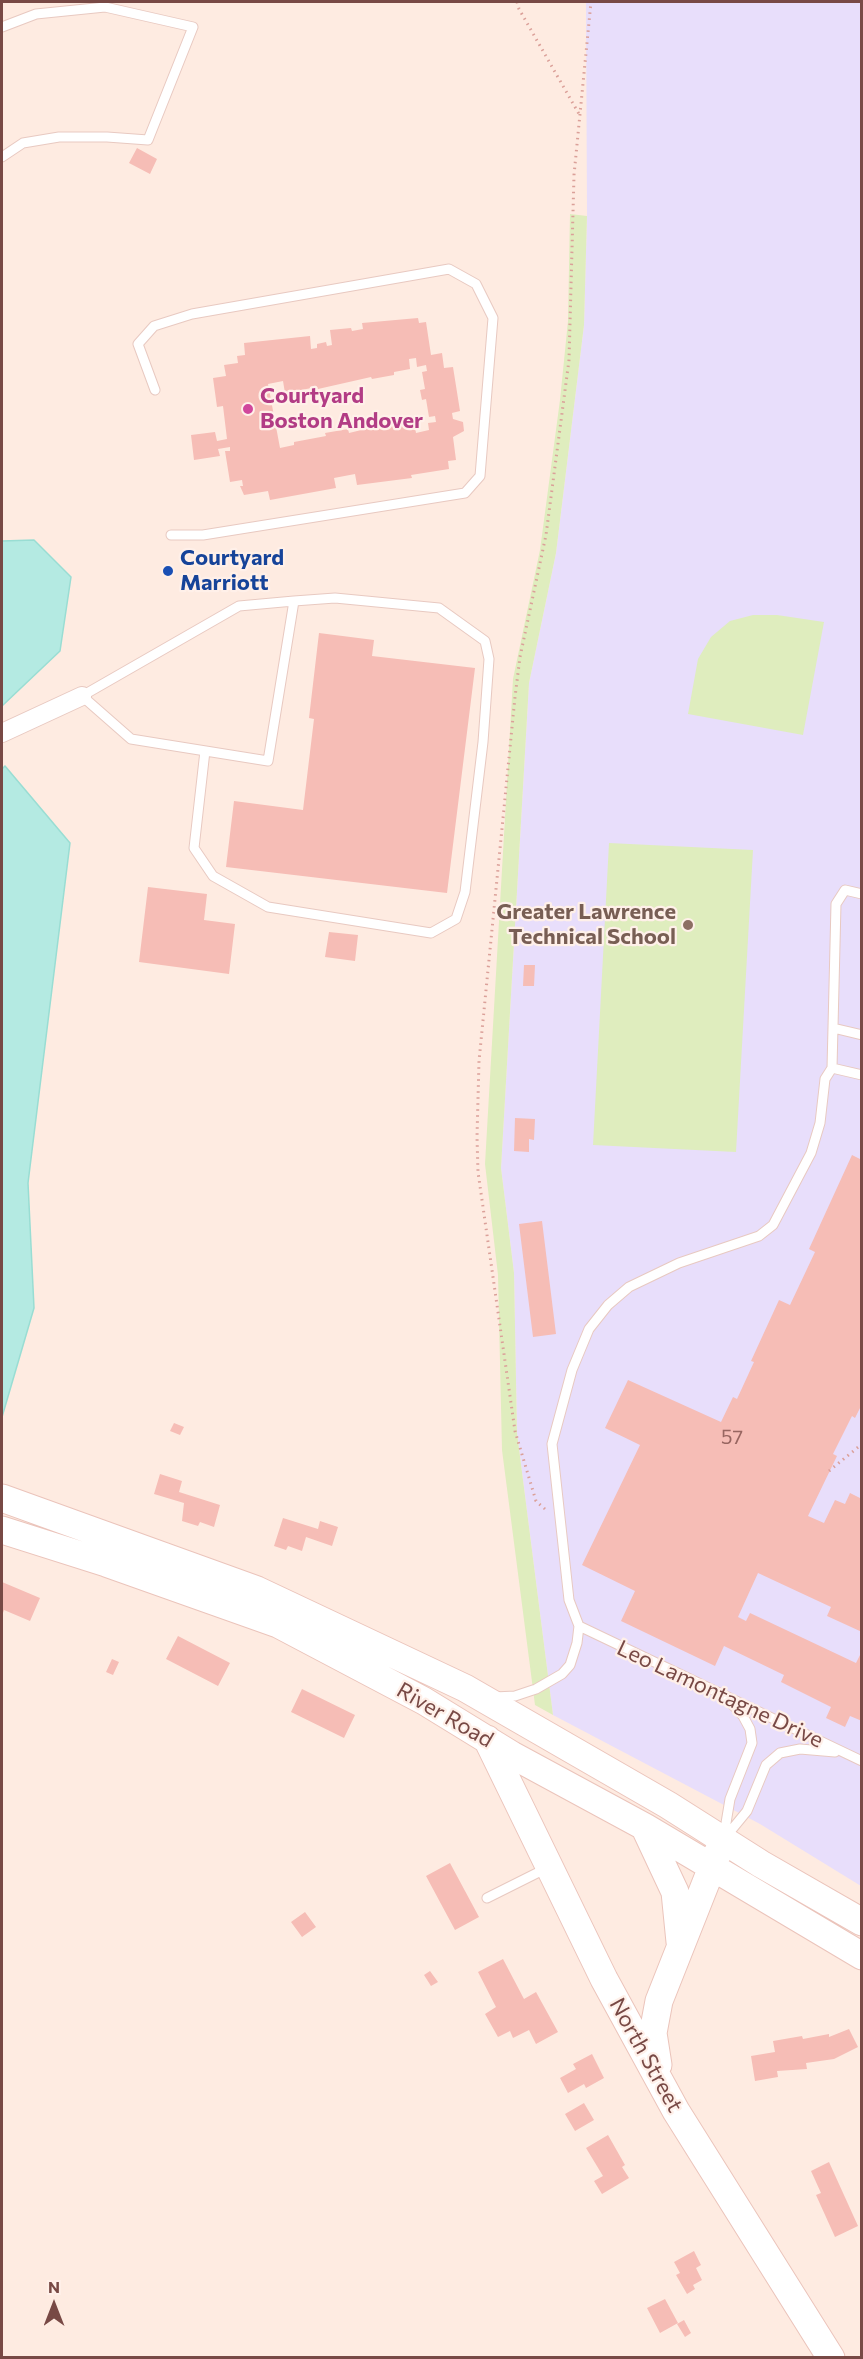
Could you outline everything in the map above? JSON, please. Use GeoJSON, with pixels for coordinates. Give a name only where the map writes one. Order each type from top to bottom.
{"type":"FeatureCollection","features":[{"type":"Feature","properties":{"kind":"main road","name":"River Road"},"geometry":{"type":"LineString","coordinates":[[2,1498],[257,1590],[482,1698],[668,1805],[723,1841],[861,1922]]}},
{"type":"Feature","properties":{"kind":"main road","name":"River Road"},"geometry":{"type":"LineString","coordinates":[[2,1530],[106,1563],[278,1624],[424,1701],[645,1827],[861,1956]]}},
{"type":"Feature","properties":{"kind":"main road","name":"North Street"},"geometry":{"type":"LineString","coordinates":[[486,1738],[604,1980],[707,2162],[831,2358]]}},
{"type":"Feature","properties":{"kind":"main road"},"geometry":{"type":"LineString","coordinates":[[645,1827],[675,1892],[681,1947]]}},
{"type":"Feature","properties":{"kind":"main road"},"geometry":{"type":"LineString","coordinates":[[663,2084],[652,2033],[660,2001],[723,1841]]}},
{"type":"Feature","properties":{"kind":"street"},"geometry":{"type":"LineString","coordinates":[[2,733],[82,696]]}},
{"type":"Feature","properties":{"kind":"lane"},"geometry":{"type":"LineString","coordinates":[[2,27],[36,14],[105,7],[193,27],[148,140],[59,137],[23,143],[2,156]]}},
{"type":"Feature","properties":{"kind":"lane"},"geometry":{"type":"LineString","coordinates":[[155,390],[138,344],[154,326],[192,314],[448,269],[476,284],[493,318],[480,476],[465,493],[203,535],[171,535]]}},
{"type":"Feature","properties":{"kind":"lane"},"geometry":{"type":"LineString","coordinates":[[205,751],[194,848],[213,876],[268,907],[431,933],[456,920],[465,892],[483,742],[489,658],[484,641],[439,608],[335,598],[239,606],[82,696],[131,739],[268,761],[294,602]]}},
{"type":"Feature","properties":{"kind":"lane"},"geometry":{"type":"LineString","coordinates":[[482,1698],[514,1696],[536,1689],[562,1674],[570,1665],[578,1643],[579,1626],[568,1600],[552,1444],[560,1406],[589,1329],[608,1305],[629,1287],[679,1263],[759,1236],[773,1225],[811,1153],[820,1123],[825,1079],[832,1068],[836,904],[845,890],[861,894]]}},
{"type":"Feature","properties":{"kind":"lane"},"geometry":{"type":"LineString","coordinates":[[833,1028],[861,1035]]}},
{"type":"Feature","properties":{"kind":"lane"},"geometry":{"type":"LineString","coordinates":[[832,1068],[861,1075]]}},
{"type":"Feature","properties":{"kind":"lane","name":"Leo Lamontagne Drive"},"geometry":{"type":"LineString","coordinates":[[579,1626],[861,1761]]}},
{"type":"Feature","properties":{"kind":"lane"},"geometry":{"type":"LineString","coordinates":[[723,1696],[743,1716],[750,1729],[752,1743],[730,1799],[723,1841]]}},
{"type":"Feature","properties":{"kind":"lane"},"geometry":{"type":"LineString","coordinates":[[723,1841],[747,1812],[766,1765],[780,1753],[800,1749],[845,1753]]}},
{"type":"Feature","properties":{"kind":"lane"},"geometry":{"type":"LineString","coordinates":[[487,1898],[549,1867]]}},
{"type":"Feature","properties":{"kind":"path"},"geometry":{"type":"LineString","coordinates":[[517,2],[580,116]]}},
{"type":"Feature","properties":{"kind":"path"},"geometry":{"type":"LineString","coordinates":[[560,1523],[536,1501],[515,1431],[478,1172],[477,1137],[479,1061],[515,697],[520,657],[546,535],[569,360],[571,236],[591,2]]}},
{"type":"Feature","properties":{"kind":"path"},"geometry":{"type":"LineString","coordinates":[[829,1471],[861,1444]]}},
{"type":"Feature","properties":{"kind":"shaded area","name":"Greater Lawrence Technical School"},"geometry":{"type":"Polygon","coordinates":[[[586,2],[861,2],[861,1886],[760,1824],[553,1715],[517,1433],[514,1273],[501,1168],[529,683],[556,553],[584,325],[587,216],[586,2]]]}},
{"type":"Feature","properties":{"kind":"green space"},"geometry":{"type":"Polygon","coordinates":[[[570,214],[587,216],[584,325],[556,553],[529,683],[501,1168],[514,1273],[517,1433],[553,1715],[535,1705],[502,1450],[498,1275],[485,1164],[513,679],[540,550],[560,400],[568,321],[570,214]]]}},
{"type":"Feature","properties":{"kind":"green space"},"geometry":{"type":"Polygon","coordinates":[[[753,615],[777,615],[824,622],[803,735],[688,714],[698,659],[711,637],[730,621],[753,615]]]}},
{"type":"Feature","properties":{"kind":"green space"},"geometry":{"type":"Polygon","coordinates":[[[609,843],[753,850],[736,1152],[593,1145],[609,843]]]}},
{"type":"Feature","properties":{"kind":"water"},"geometry":{"type":"Polygon","coordinates":[[[34,540],[71,577],[60,651],[2,706],[2,541],[34,540]]]}},
{"type":"Feature","properties":{"kind":"water"},"geometry":{"type":"Polygon","coordinates":[[[5,766],[70,843],[28,1183],[34,1308],[2,1417],[2,769],[5,766]]]}},
{"type":"Feature","properties":{"kind":"building"},"geometry":{"type":"Polygon","coordinates":[[[137,148],[157,159],[150,174],[129,163],[137,148]]]}},
{"type":"Feature","properties":{"kind":"building","name":"Courtyard Boston Andover"},"geometry":{"type":"Polygon","coordinates":[[[418,318],[419,323],[426,322],[431,355],[442,353],[444,368],[453,367],[460,411],[452,413],[453,419],[463,422],[464,431],[453,437],[456,460],[448,461],[449,469],[411,475],[412,478],[357,485],[355,474],[334,478],[336,488],[270,500],[268,491],[244,495],[240,486],[243,486],[242,480],[230,482],[225,451],[230,451],[230,447],[218,449],[220,456],[194,460],[191,435],[215,432],[217,441],[227,439],[223,406],[217,407],[213,378],[226,376],[224,365],[238,363],[237,356],[245,355],[244,343],[310,336],[311,349],[317,348],[317,344],[326,342],[327,346],[332,345],[330,330],[363,329],[362,323],[418,318]],[[416,358],[409,359],[410,369],[394,372],[394,375],[285,393],[283,381],[268,384],[280,448],[294,445],[294,442],[326,436],[325,433],[348,429],[349,433],[403,420],[403,423],[414,421],[416,433],[429,430],[428,423],[436,422],[435,416],[429,417],[426,399],[422,400],[420,390],[425,389],[422,372],[427,371],[426,365],[417,367],[416,358]]]}},
{"type":"Feature","properties":{"kind":"building"},"geometry":{"type":"Polygon","coordinates":[[[319,633],[374,640],[372,656],[475,668],[447,893],[226,867],[234,801],[303,810],[314,719],[309,718],[319,633]]]}},
{"type":"Feature","properties":{"kind":"building"},"geometry":{"type":"Polygon","coordinates":[[[148,887],[207,894],[204,920],[235,924],[229,974],[139,962],[148,887]]]}},
{"type":"Feature","properties":{"kind":"building"},"geometry":{"type":"Polygon","coordinates":[[[329,932],[358,935],[355,961],[325,957],[329,932]]]}},
{"type":"Feature","properties":{"kind":"building"},"geometry":{"type":"Polygon","coordinates":[[[524,965],[535,965],[534,986],[523,986],[524,965]]]}},
{"type":"Feature","properties":{"kind":"building"},"geometry":{"type":"Polygon","coordinates":[[[515,1118],[535,1119],[534,1140],[529,1139],[529,1152],[514,1151],[515,1118]]]}},
{"type":"Feature","properties":{"kind":"building"},"geometry":{"type":"Polygon","coordinates":[[[852,1155],[862,1160],[862,1404],[855,1418],[852,1416],[833,1454],[837,1456],[808,1516],[824,1523],[835,1500],[845,1504],[850,1493],[862,1499],[862,1632],[827,1616],[831,1607],[758,1573],[738,1617],[746,1621],[750,1613],[856,1663],[862,1651],[862,1721],[850,1716],[845,1727],[826,1718],[831,1707],[781,1682],[784,1675],[724,1646],[715,1666],[621,1621],[635,1591],[582,1565],[640,1445],[605,1428],[628,1380],[721,1422],[733,1397],[737,1399],[754,1362],[751,1361],[779,1300],[790,1305],[815,1252],[809,1249],[852,1155]]]}},
{"type":"Feature","properties":{"kind":"building"},"geometry":{"type":"Polygon","coordinates":[[[542,1221],[556,1334],[533,1337],[519,1224],[542,1221]]]}},
{"type":"Feature","properties":{"kind":"building"},"geometry":{"type":"Polygon","coordinates":[[[174,1423],[184,1427],[180,1435],[170,1431],[174,1423]]]}},
{"type":"Feature","properties":{"kind":"building"},"geometry":{"type":"Polygon","coordinates":[[[160,1474],[182,1481],[179,1492],[220,1505],[214,1527],[200,1522],[198,1526],[182,1521],[184,1503],[154,1494],[160,1474]]]}},
{"type":"Feature","properties":{"kind":"building"},"geometry":{"type":"Polygon","coordinates":[[[283,1518],[318,1529],[320,1521],[338,1527],[332,1546],[306,1537],[302,1551],[288,1546],[286,1550],[274,1546],[283,1518]]]}},
{"type":"Feature","properties":{"kind":"building"},"geometry":{"type":"Polygon","coordinates":[[[2,1582],[40,1598],[30,1621],[4,1610],[2,1616],[2,1582]]]}},
{"type":"Feature","properties":{"kind":"building"},"geometry":{"type":"Polygon","coordinates":[[[178,1636],[230,1663],[218,1686],[166,1659],[178,1636]]]}},
{"type":"Feature","properties":{"kind":"building"},"geometry":{"type":"Polygon","coordinates":[[[112,1659],[119,1662],[113,1675],[106,1672],[112,1659]]]}},
{"type":"Feature","properties":{"kind":"building"},"geometry":{"type":"Polygon","coordinates":[[[302,1689],[355,1715],[344,1738],[291,1712],[302,1689]]]}},
{"type":"Feature","properties":{"kind":"building"},"geometry":{"type":"Polygon","coordinates":[[[450,1863],[479,1917],[455,1930],[426,1876],[450,1863]]]}},
{"type":"Feature","properties":{"kind":"building"},"geometry":{"type":"Polygon","coordinates":[[[305,1912],[316,1927],[302,1937],[291,1922],[305,1912]]]}},
{"type":"Feature","properties":{"kind":"building"},"geometry":{"type":"Polygon","coordinates":[[[503,1959],[524,1999],[536,1992],[558,2032],[536,2044],[529,2030],[513,2038],[510,2031],[498,2037],[485,2014],[496,2007],[478,1972],[503,1959]]]}},
{"type":"Feature","properties":{"kind":"building"},"geometry":{"type":"Polygon","coordinates":[[[430,1971],[438,1982],[431,1986],[424,1975],[430,1971]]]}},
{"type":"Feature","properties":{"kind":"building"},"geometry":{"type":"Polygon","coordinates":[[[849,2029],[858,2047],[834,2059],[806,2063],[807,2069],[777,2071],[778,2077],[755,2081],[751,2056],[775,2052],[773,2041],[829,2034],[829,2037],[849,2029]]]}},
{"type":"Feature","properties":{"kind":"building"},"geometry":{"type":"Polygon","coordinates":[[[592,2054],[604,2078],[586,2088],[584,2084],[568,2093],[560,2078],[576,2069],[573,2064],[592,2054]]]}},
{"type":"Feature","properties":{"kind":"building"},"geometry":{"type":"Polygon","coordinates":[[[584,2103],[594,2120],[575,2131],[565,2114],[584,2103]]]}},
{"type":"Feature","properties":{"kind":"building"},"geometry":{"type":"Polygon","coordinates":[[[608,2135],[625,2165],[622,2167],[629,2178],[602,2194],[594,2181],[603,2176],[586,2148],[608,2135]]]}},
{"type":"Feature","properties":{"kind":"building"},"geometry":{"type":"Polygon","coordinates":[[[829,2162],[858,2226],[835,2237],[816,2195],[821,2193],[811,2171],[829,2162]]]}},
{"type":"Feature","properties":{"kind":"building"},"geometry":{"type":"Polygon","coordinates":[[[694,2251],[701,2265],[696,2268],[702,2280],[693,2285],[695,2289],[687,2294],[676,2275],[680,2273],[674,2262],[694,2251]]]}},
{"type":"Feature","properties":{"kind":"building"},"geometry":{"type":"Polygon","coordinates":[[[665,2299],[678,2323],[660,2333],[647,2308],[665,2299]]]}},
{"type":"Feature","properties":{"kind":"building"},"geometry":{"type":"Polygon","coordinates":[[[684,2320],[691,2333],[685,2337],[677,2324],[684,2320]]]}},
{"type":"Feature","properties":{"kind":"place","name":"Courtyard Boston Andover"},"geometry":{"type":"Point","coordinates":[248,409]}},
{"type":"Feature","properties":{"kind":"place","name":"Courtyard Marriott"},"geometry":{"type":"Point","coordinates":[168,571]}},
{"type":"Feature","properties":{"kind":"place","name":"Greater Lawrence Technical School"},"geometry":{"type":"Point","coordinates":[688,925]}}]}
